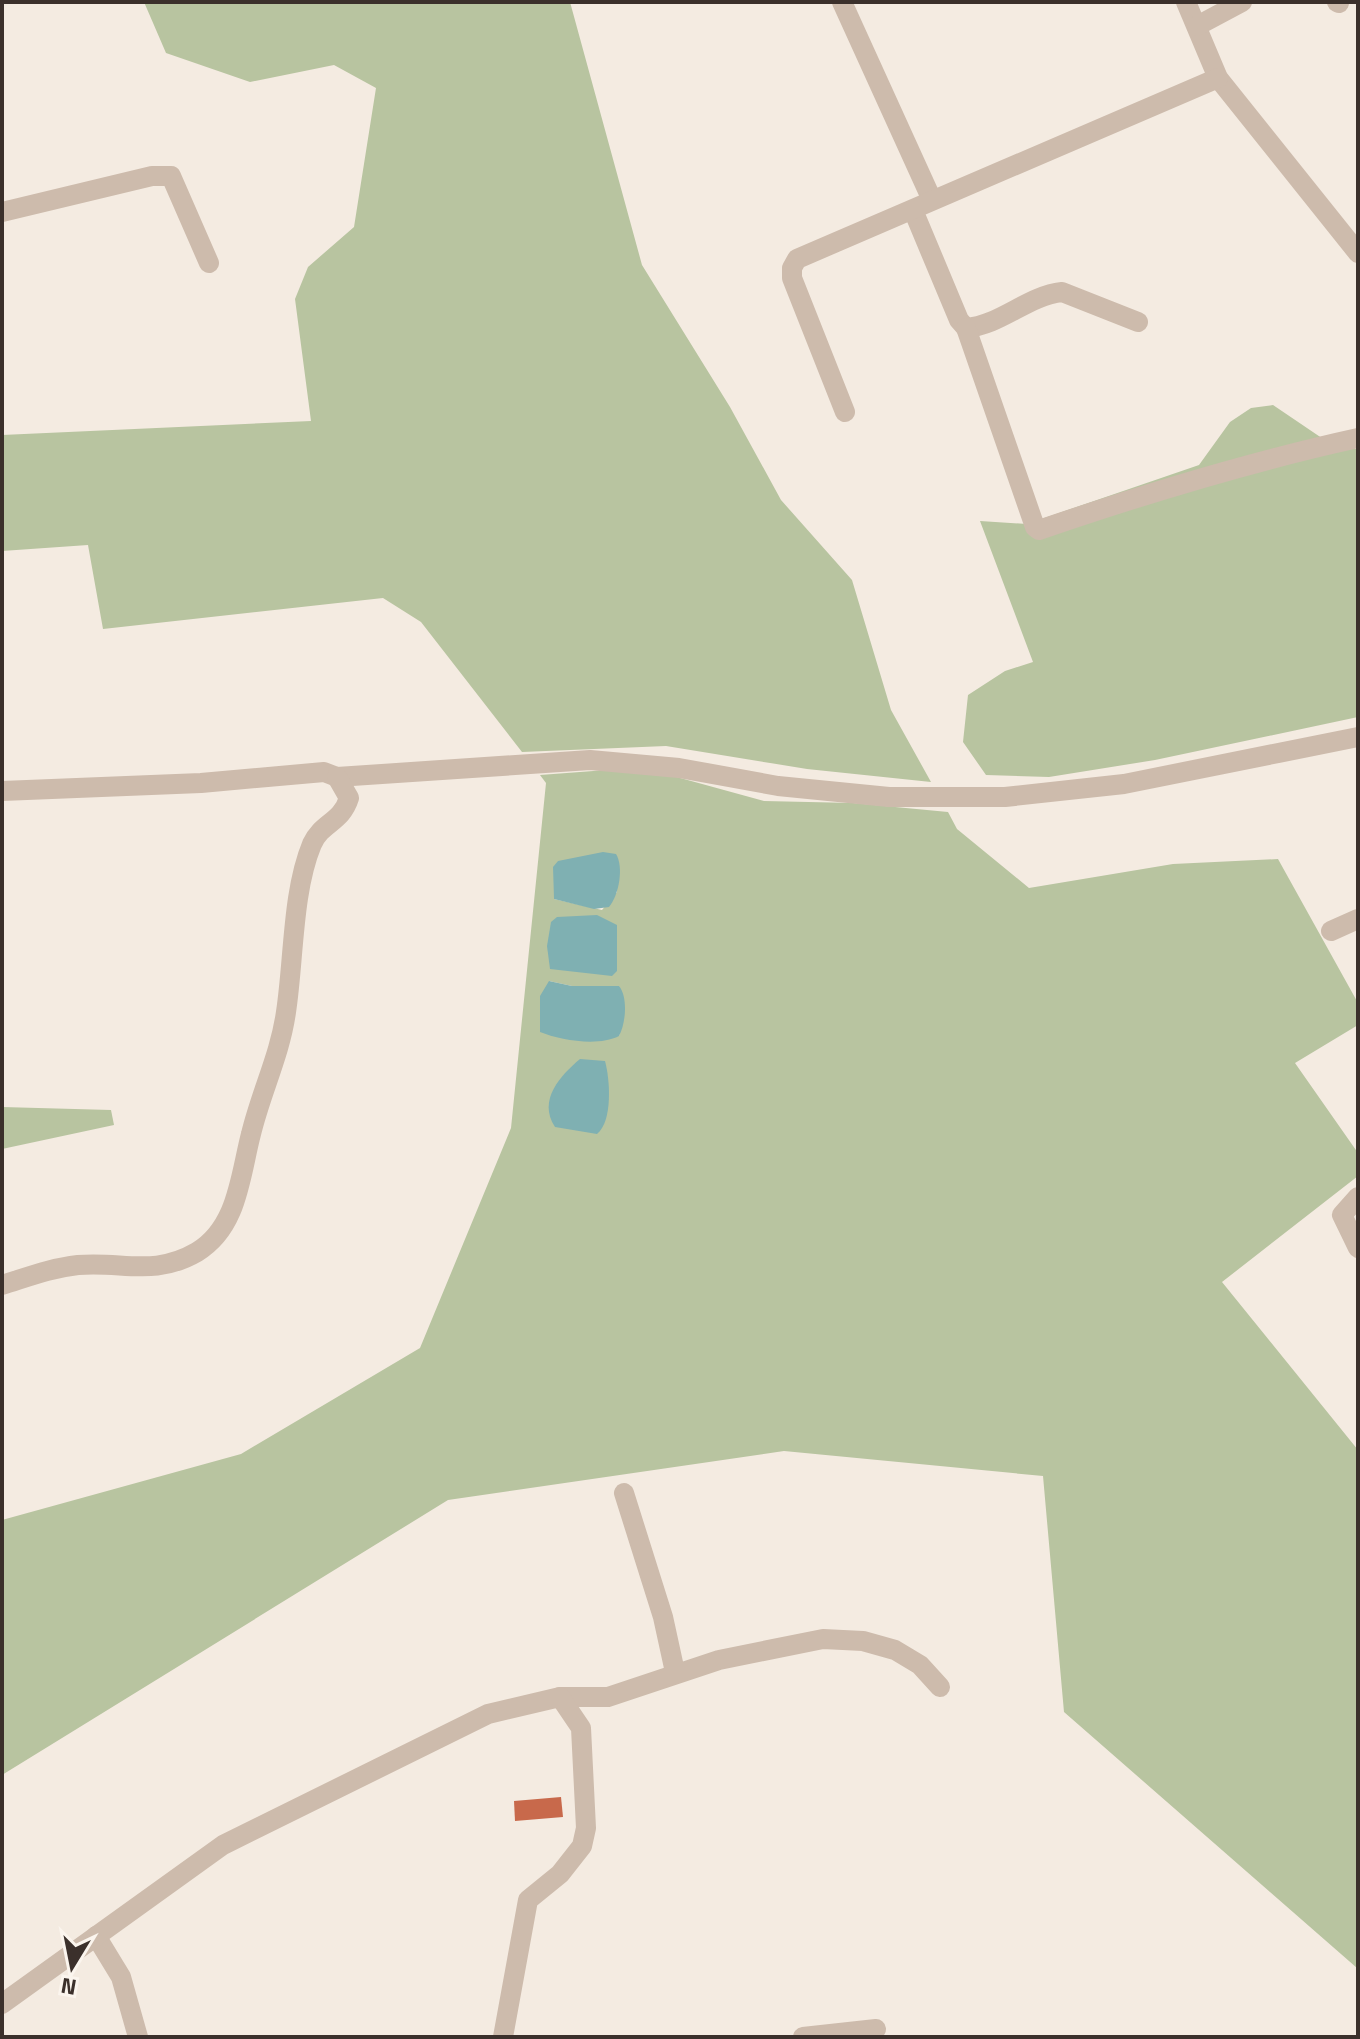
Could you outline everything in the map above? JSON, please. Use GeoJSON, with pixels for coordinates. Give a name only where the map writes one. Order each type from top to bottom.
{"type":"FeatureCollection","features":[{"type":"Feature","properties":{"kind":"street"},"geometry":{"type":"LineString","coordinates":[[842,2],[932,200]]}},
{"type":"Feature","properties":{"kind":"street"},"geometry":{"type":"LineString","coordinates":[[1186,2],[1218,78],[1358,253]]}},
{"type":"Feature","properties":{"kind":"street"},"geometry":{"type":"LineString","coordinates":[[1197,26],[1242,2]]}},
{"type":"Feature","properties":{"kind":"street"},"geometry":{"type":"LineString","coordinates":[[845,412],[792,278],[792,268],[806,254],[1218,78]]}},
{"type":"Feature","properties":{"kind":"street"},"geometry":{"type":"LineString","coordinates":[[2,212],[152,176],[171,176],[209,263]]}},
{"type":"Feature","properties":{"kind":"street"},"geometry":{"type":"LineString","coordinates":[[913,210],[959,320],[966,328],[1039,530],[1254,462],[1358,438]]}},
{"type":"Feature","properties":{"kind":"street"},"geometry":{"type":"LineString","coordinates":[[966,328],[987,323],[1049,293],[1062,292],[1138,322]]}},
{"type":"Feature","properties":{"kind":"street"},"geometry":{"type":"LineString","coordinates":[[2,791],[201,783],[324,772],[337,777],[590,760],[679,768],[778,786],[889,797],[1005,797],[1124,784],[1358,737]]}},
{"type":"Feature","properties":{"kind":"street"},"geometry":{"type":"LineString","coordinates":[[2,1285],[30,1274],[82,1265],[151,1268],[176,1262],[200,1250],[236,1204],[251,1132],[281,1040],[299,908],[313,842],[325,827],[344,814],[349,798],[337,777]]}},
{"type":"Feature","properties":{"kind":"street"},"geometry":{"type":"LineString","coordinates":[[1331,931],[1358,919]]}},
{"type":"Feature","properties":{"kind":"street"},"geometry":{"type":"LineString","coordinates":[[1358,1197],[1342,1215],[1358,1248]]}},
{"type":"Feature","properties":{"kind":"street"},"geometry":{"type":"LineString","coordinates":[[624,1493],[663,1617],[675,1672]]}},
{"type":"Feature","properties":{"kind":"street"},"geometry":{"type":"LineString","coordinates":[[2,2004],[192,1864],[267,1822],[488,1714],[560,1697],[608,1697],[675,1672],[823,1639],[863,1641],[895,1650],[920,1665],[940,1687]]}},
{"type":"Feature","properties":{"kind":"street"},"geometry":{"type":"LineString","coordinates":[[503,2037],[528,1900],[560,1874],[582,1846],[586,1828],[581,1728],[560,1697]]}},
{"type":"Feature","properties":{"kind":"street"},"geometry":{"type":"LineString","coordinates":[[96,1936],[121,1977],[138,2037]]}},
{"type":"Feature","properties":{"kind":"street"},"geometry":{"type":"LineString","coordinates":[[803,2037],[876,2029]]}},
{"type":"Feature","properties":{"kind":"green space"},"geometry":{"type":"Polygon","coordinates":[[[144,2],[570,2],[642,265],[730,407],[781,500],[852,580],[891,710],[931,782],[807,769],[666,746],[522,752],[421,622],[383,598],[103,629],[88,545],[2,551],[2,435],[311,421],[295,299],[308,267],[354,227],[376,88],[334,65],[250,82],[166,53],[144,2]]]}},
{"type":"Feature","properties":{"kind":"green space"},"geometry":{"type":"Polygon","coordinates":[[[1273,405],[1338,449],[1358,449],[1358,717],[1155,760],[1049,777],[986,775],[963,742],[968,695],[1005,671],[1033,662],[980,521],[1027,524],[1199,465],[1230,422],[1251,408],[1273,405]]]}},
{"type":"Feature","properties":{"kind":"green space"},"geometry":{"type":"Polygon","coordinates":[[[620,769],[673,776],[764,801],[853,803],[948,812],[957,829],[1029,888],[1173,864],[1278,859],[1358,1003],[1358,1025],[1295,1063],[1358,1153],[1358,1176],[1222,1282],[1358,1450],[1358,1976],[1357,1968],[1064,1712],[1043,1476],[784,1451],[448,1500],[2,1775],[2,1520],[241,1454],[420,1348],[511,1128],[546,783],[540,775],[620,769]],[[616,882],[554,899],[602,910],[617,892],[616,882]],[[549,981],[619,1036],[624,1016],[619,986],[572,986],[549,981]]]}},
{"type":"Feature","properties":{"kind":"green space"},"geometry":{"type":"Polygon","coordinates":[[[2,1107],[111,1110],[114,1125],[2,1149],[2,1107]]]}},
{"type":"Feature","properties":{"kind":"water"},"geometry":{"type":"Polygon","coordinates":[[[603,852],[616,854],[620,866],[618,888],[609,907],[594,909],[554,899],[553,867],[558,861],[603,852]]]}},
{"type":"Feature","properties":{"kind":"water"},"geometry":{"type":"Polygon","coordinates":[[[597,915],[617,925],[617,971],[612,976],[550,969],[547,946],[551,922],[557,917],[597,915]]]}},
{"type":"Feature","properties":{"kind":"water"},"geometry":{"type":"Polygon","coordinates":[[[549,981],[572,986],[619,986],[625,1010],[619,1036],[601,1041],[579,1041],[540,1032],[540,996],[549,981]]]}},
{"type":"Feature","properties":{"kind":"water"},"geometry":{"type":"Polygon","coordinates":[[[580,1059],[605,1061],[608,1110],[597,1134],[555,1127],[550,1117],[550,1098],[554,1089],[580,1059]]]}},
{"type":"Feature","properties":{"kind":"building"},"geometry":{"type":"Polygon","coordinates":[[[561,1797],[563,1817],[515,1821],[514,1801],[561,1797]]]}}]}
